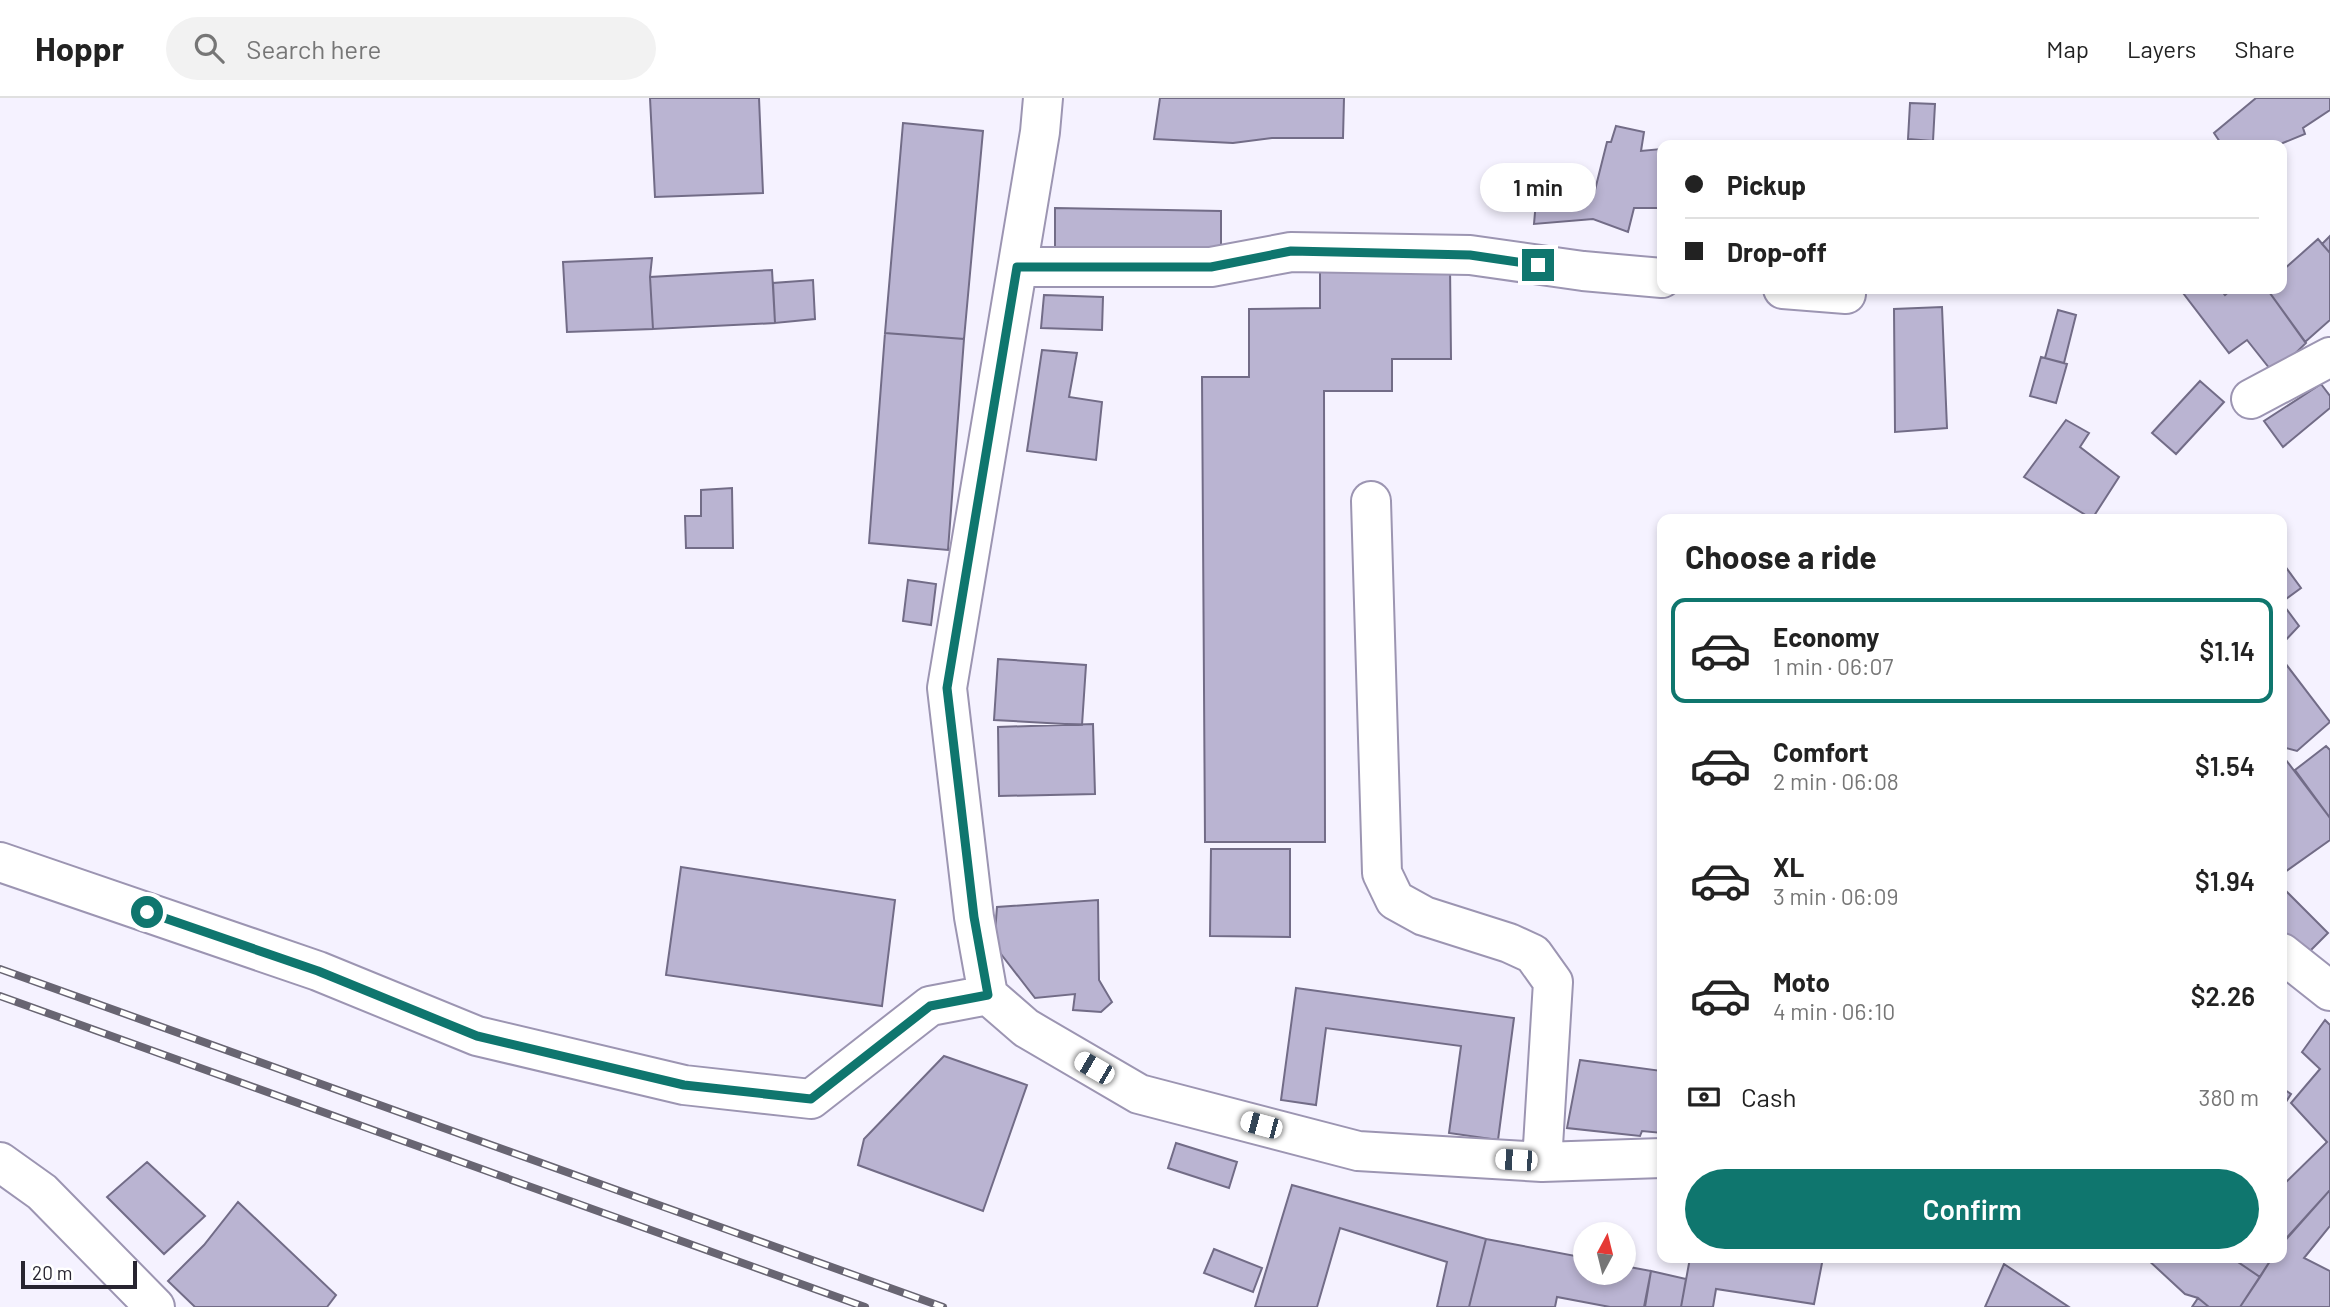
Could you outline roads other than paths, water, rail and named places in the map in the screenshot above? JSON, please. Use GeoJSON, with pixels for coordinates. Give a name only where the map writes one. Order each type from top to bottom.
{"type":"FeatureCollection","features":[{"type":"Feature","properties":{"kind":"street"},"geometry":{"type":"LineString","coordinates":[[1043,98],[947,688],[974,917],[988,995],[1026,1028],[1139,1094],[1358,1151],[1542,1161],[1657,1158]]}},
{"type":"Feature","properties":{"kind":"street"},"geometry":{"type":"LineString","coordinates":[[1017,267],[1211,267],[1291,251],[1470,255],[1583,271],[1657,278]]}},
{"type":"Feature","properties":{"kind":"street"},"geometry":{"type":"LineString","coordinates":[[2251,399],[2330,357]]}},
{"type":"Feature","properties":{"kind":"street"},"geometry":{"type":"LineString","coordinates":[[1371,501],[1382,873],[1395,900],[1424,916],[1509,943],[1533,954],[1553,982],[1542,1161]]}},
{"type":"Feature","properties":{"kind":"street"},"geometry":{"type":"LineString","coordinates":[[0,862],[318,971],[477,1036],[684,1085],[811,1099],[930,1006],[988,995]]}},
{"type":"Feature","properties":{"kind":"street"},"geometry":{"type":"LineString","coordinates":[[2287,957],[2330,991]]}},
{"type":"Feature","properties":{"kind":"street"},"geometry":{"type":"LineString","coordinates":[[0,1162],[42,1192],[155,1307]]}},
{"type":"Feature","properties":{"kind":"railway"},"geometry":{"type":"LineString","coordinates":[[0,969],[943,1307]]}},
{"type":"Feature","properties":{"kind":"railway"},"geometry":{"type":"LineString","coordinates":[[0,996],[865,1307]]}}]}
